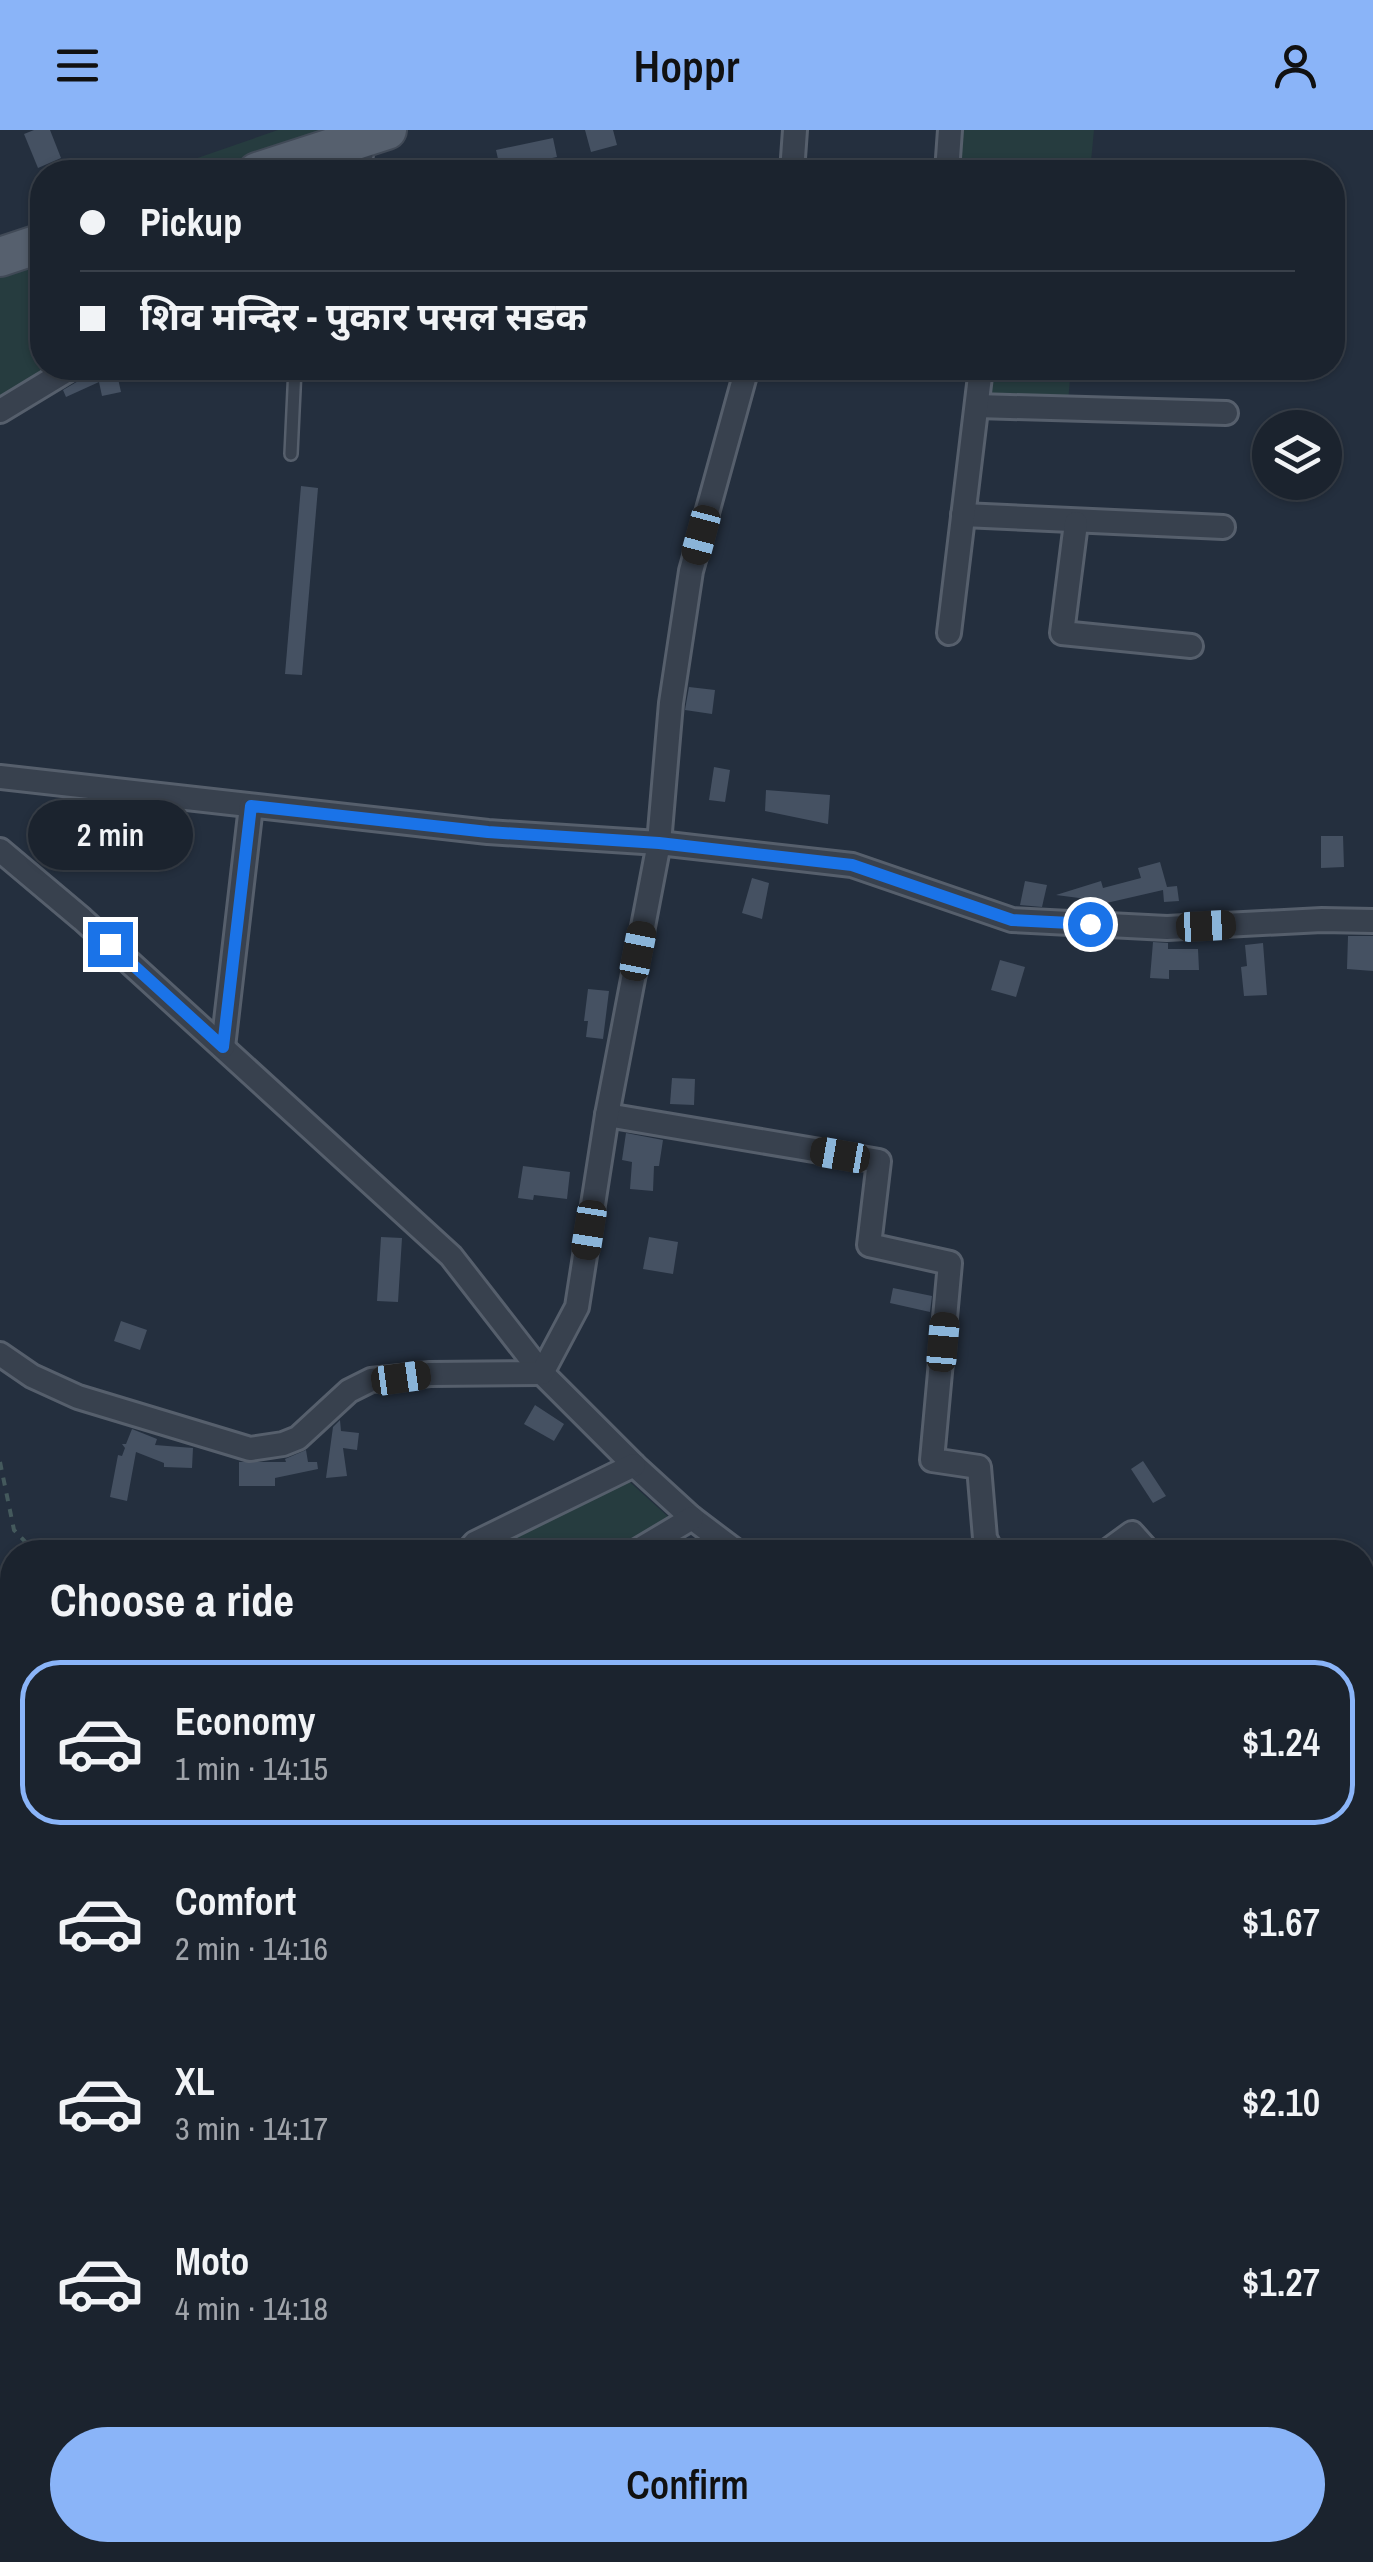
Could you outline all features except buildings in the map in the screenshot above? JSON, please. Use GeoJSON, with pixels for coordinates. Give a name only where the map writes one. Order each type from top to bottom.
{"type":"FeatureCollection","features":[{"type":"Feature","properties":{"kind":"main road"},"geometry":{"type":"LineString","coordinates":[[312,160],[374,146]]}},
{"type":"Feature","properties":{"kind":"main road"},"geometry":{"type":"LineString","coordinates":[[0,257],[30,247]]}},
{"type":"Feature","properties":{"kind":"street"},"geometry":{"type":"LineString","coordinates":[[793,160],[796,130]]}},
{"type":"Feature","properties":{"kind":"street"},"geometry":{"type":"LineString","coordinates":[[947,160],[950,130]]}},
{"type":"Feature","properties":{"kind":"street"},"geometry":{"type":"LineString","coordinates":[[0,412],[52,380]]}},
{"type":"Feature","properties":{"kind":"street"},"geometry":{"type":"LineString","coordinates":[[542,1373],[577,1307],[606,1116],[659,843],[670,703],[691,572],[745,380]]}},
{"type":"Feature","properties":{"kind":"street"},"geometry":{"type":"LineString","coordinates":[[949,633],[980,380]]}},
{"type":"Feature","properties":{"kind":"street"},"geometry":{"type":"LineString","coordinates":[[978,406],[1226,413]]}},
{"type":"Feature","properties":{"kind":"street"},"geometry":{"type":"LineString","coordinates":[[962,515],[1223,527]]}},
{"type":"Feature","properties":{"kind":"street"},"geometry":{"type":"LineString","coordinates":[[1076,523],[1062,633],[1190,646]]}},
{"type":"Feature","properties":{"kind":"street"},"geometry":{"type":"LineString","coordinates":[[0,777],[488,832],[659,843],[852,865],[1012,920],[1168,928],[1373,920]]}},
{"type":"Feature","properties":{"kind":"street"},"geometry":{"type":"LineString","coordinates":[[223,1047],[251,806]]}},
{"type":"Feature","properties":{"kind":"street"},"geometry":{"type":"LineString","coordinates":[[0,850],[82,918],[451,1256],[542,1373],[634,1465],[722,1540]]}},
{"type":"Feature","properties":{"kind":"street"},"geometry":{"type":"LineString","coordinates":[[606,1116],[879,1162],[869,1245],[950,1263],[932,1460],[978,1467],[986,1540]]}},
{"type":"Feature","properties":{"kind":"street"},"geometry":{"type":"LineString","coordinates":[[0,1354],[32,1376],[78,1397],[250,1448],[298,1438],[349,1391],[371,1380],[430,1374],[542,1373]]}},
{"type":"Feature","properties":{"kind":"street"},"geometry":{"type":"LineString","coordinates":[[483,1540],[634,1465]]}},
{"type":"Feature","properties":{"kind":"street"},"geometry":{"type":"LineString","coordinates":[[655,1540],[692,1518]]}},
{"type":"Feature","properties":{"kind":"lane"},"geometry":{"type":"LineString","coordinates":[[291,454],[294,380]]}},
{"type":"Feature","properties":{"kind":"path"},"geometry":{"type":"LineString","coordinates":[[0,1462],[14,1530],[23,1540]]}},
{"type":"Feature","properties":{"kind":"green space"},"geometry":{"type":"Polygon","coordinates":[[[278,130],[358,130],[264,160],[192,160],[278,130]]]}},
{"type":"Feature","properties":{"kind":"green space"},"geometry":{"type":"Polygon","coordinates":[[[957,130],[1094,130],[1091,160],[955,160],[957,130]]]}},
{"type":"Feature","properties":{"kind":"green space"},"geometry":{"type":"Polygon","coordinates":[[[30,259],[30,380],[35,380],[0,404],[0,268],[30,259]]]}},
{"type":"Feature","properties":{"kind":"green space"},"geometry":{"type":"Polygon","coordinates":[[[991,380],[1070,380],[1068,402],[990,396],[991,380]]]}},
{"type":"Feature","properties":{"kind":"green space"},"geometry":{"type":"Polygon","coordinates":[[[623,1476],[674,1522],[643,1540],[501,1540],[623,1476]]]}},
{"type":"Feature","properties":{"kind":"route"},"geometry":{"type":"LineString","coordinates":[[110,944],[223,1047],[251,806],[488,832],[659,843],[852,865],[1012,920],[1090,924]]}}]}
